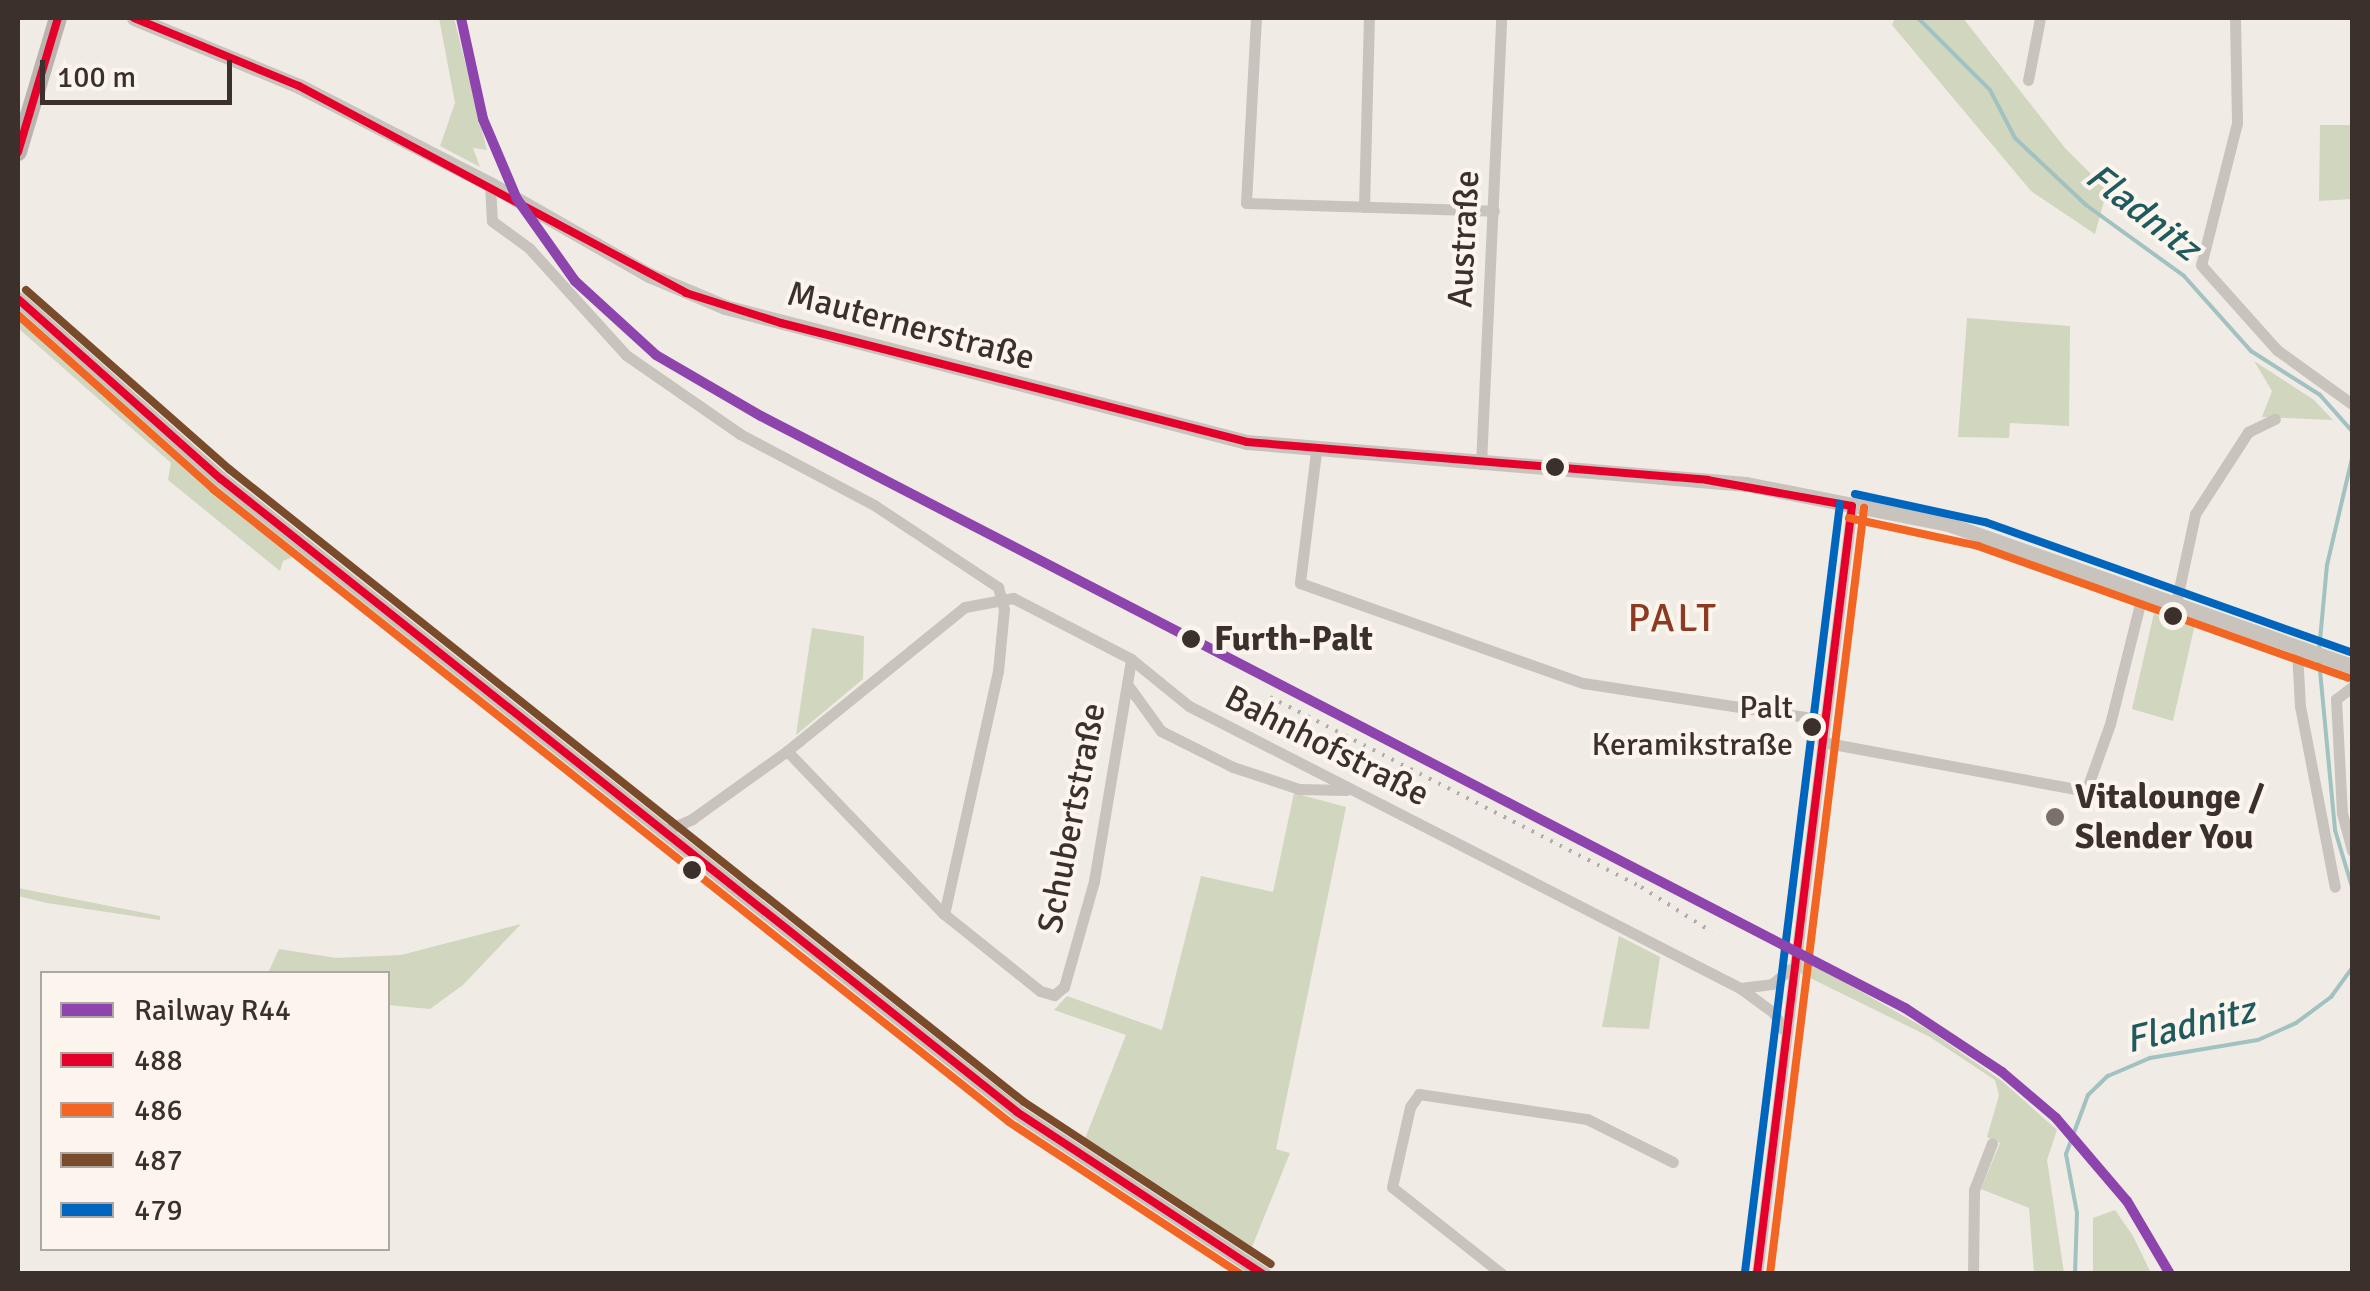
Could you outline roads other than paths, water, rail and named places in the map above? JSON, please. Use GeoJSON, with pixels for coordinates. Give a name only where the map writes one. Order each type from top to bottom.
{"type":"FeatureCollection","features":[{"type":"Feature","properties":{"kind":"main road"},"geometry":{"type":"LineString","coordinates":[[18,152],[58,18]]}},
{"type":"Feature","properties":{"kind":"street","name":"Mauternerstraße"},"geometry":{"type":"LineString","coordinates":[[134,18],[299,86],[490,184],[649,275],[724,306],[1148,420],[1316,452],[1726,482],[1960,528],[2176,603],[2297,651],[2352,666]]}},
{"type":"Feature","properties":{"kind":"street"},"geometry":{"type":"LineString","coordinates":[[1256,18],[1246,203],[1494,211]]}},
{"type":"Feature","properties":{"kind":"street"},"geometry":{"type":"LineString","coordinates":[[1364,206],[1369,18]]}},
{"type":"Feature","properties":{"kind":"street","name":"Austraße"},"geometry":{"type":"LineString","coordinates":[[1482,464],[1500,18]]}},
{"type":"Feature","properties":{"kind":"street"},"geometry":{"type":"LineString","coordinates":[[2028,80],[2040,18]]}},
{"type":"Feature","properties":{"kind":"street"},"geometry":{"type":"LineString","coordinates":[[2235,18],[2237,123],[2201,266],[2277,350],[2352,404]]}},
{"type":"Feature","properties":{"kind":"street"},"geometry":{"type":"LineString","coordinates":[[490,184],[492,222],[528,248],[626,355],[740,434],[983,572],[1001,596],[986,738],[944,914]]}},
{"type":"Feature","properties":{"kind":"street"},"geometry":{"type":"LineString","coordinates":[[18,299],[221,479],[1017,1112],[1264,1274]]}},
{"type":"Feature","properties":{"kind":"street"},"geometry":{"type":"LineString","coordinates":[[2176,603],[2195,514],[2248,432],[2275,419]]}},
{"type":"Feature","properties":{"kind":"street"},"geometry":{"type":"LineString","coordinates":[[1316,452],[1300,583],[1584,683],[1825,720]]}},
{"type":"Feature","properties":{"kind":"street"},"geometry":{"type":"LineString","coordinates":[[1757,1274],[1790,970],[1852,506]]}},
{"type":"Feature","properties":{"kind":"street"},"geometry":{"type":"LineString","coordinates":[[1822,742],[2090,789],[2142,592]]}},
{"type":"Feature","properties":{"kind":"street"},"geometry":{"type":"LineString","coordinates":[[662,832],[692,819],[787,750],[946,620],[1001,596]]}},
{"type":"Feature","properties":{"kind":"street","name":"Bahnhofstraße"},"geometry":{"type":"LineString","coordinates":[[1001,596],[1028,602],[1131,660],[1190,706],[1740,988],[1774,1012],[1783,1029]]}},
{"type":"Feature","properties":{"kind":"street"},"geometry":{"type":"LineString","coordinates":[[2297,651],[2300,706],[2334,887]]}},
{"type":"Feature","properties":{"kind":"street","name":"Schubertstraße"},"geometry":{"type":"LineString","coordinates":[[944,914],[1040,991],[1054,994],[1064,987],[1094,881],[1131,660]]}},
{"type":"Feature","properties":{"kind":"street"},"geometry":{"type":"LineString","coordinates":[[1127,684],[1161,731],[1233,767],[1299,789],[1351,790]]}},
{"type":"Feature","properties":{"kind":"street"},"geometry":{"type":"LineString","coordinates":[[2352,687],[2336,699],[2342,813],[2352,851]]}},
{"type":"Feature","properties":{"kind":"street"},"geometry":{"type":"LineString","coordinates":[[787,750],[944,914]]}},
{"type":"Feature","properties":{"kind":"street"},"geometry":{"type":"LineString","coordinates":[[1740,988],[1772,984],[1790,970]]}},
{"type":"Feature","properties":{"kind":"street"},"geometry":{"type":"LineString","coordinates":[[1502,1274],[1392,1187],[1410,1106],[1419,1094],[1588,1119],[1673,1162]]}},
{"type":"Feature","properties":{"kind":"street"},"geometry":{"type":"LineString","coordinates":[[1973,1274],[1974,1190],[1992,1143]]}},
{"type":"Feature","properties":{"kind":"waterway","name":"Fladnitz"},"geometry":{"type":"LineString","coordinates":[[1918,18],[1990,90],[2015,138],[2086,205],[2184,276],[2251,351],[2320,395],[2352,431]]}},
{"type":"Feature","properties":{"kind":"waterway","name":"Fladnitz"},"geometry":{"type":"LineString","coordinates":[[2319,651],[2327,565],[2352,458]]}},
{"type":"Feature","properties":{"kind":"waterway","name":"Fladnitz"},"geometry":{"type":"LineString","coordinates":[[2319,660],[2335,830],[2352,887]]}},
{"type":"Feature","properties":{"kind":"waterway","name":"Fladnitz"},"geometry":{"type":"LineString","coordinates":[[2075,1274],[2077,1213],[2066,1154],[2088,1095],[2108,1076],[2150,1058],[2258,1040],[2296,1023],[2331,997],[2352,968]]}},
{"type":"Feature","properties":{"kind":"railway"},"geometry":{"type":"LineString","coordinates":[[1270,697],[1641,887],[1712,932]]}},
{"type":"Feature","properties":{"kind":"rail line","name":"R44"},"geometry":{"type":"LineString","coordinates":[[461,18],[483,119],[517,199],[575,281],[656,355],[761,416],[1905,1008],[2002,1072],[2056,1118],[2127,1201],[2170,1274]]}},
{"type":"Feature","properties":{"kind":"place","name":"Furth-Palt"},"geometry":{"type":"Point","coordinates":[1191,639]}},
{"type":"Feature","properties":{"kind":"place","name":"Palt Keramikstraße"},"geometry":{"type":"Point","coordinates":[1812,727]}},
{"type":"Feature","properties":{"kind":"place","name":"Vitalounge / Slender You"},"geometry":{"type":"Point","coordinates":[2055,817]}},
{"type":"Feature","properties":{"kind":"district","name":"PALT"},"geometry":{"type":"Point","coordinates":[1673,618]}}]}
